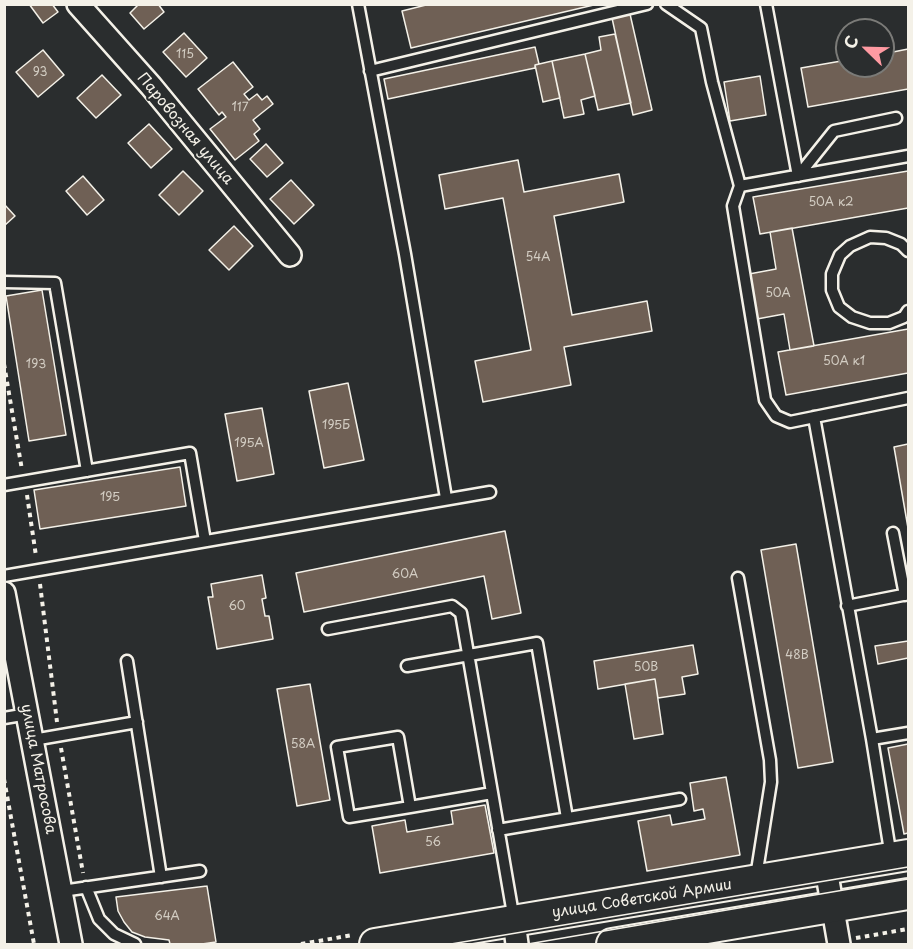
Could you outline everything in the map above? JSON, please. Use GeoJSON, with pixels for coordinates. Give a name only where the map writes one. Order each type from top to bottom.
{"type":"FeatureCollection","features":[{"type":"Feature","properties":{"kind":"main road","name":"улица Советской Армии"},"geometry":{"type":"LineString","coordinates":[[375,945],[516,933],[756,880],[900,856]]}},
{"type":"Feature","properties":{"kind":"main road"},"geometry":{"type":"LineString","coordinates":[[612,945],[909,894]]}},
{"type":"Feature","properties":{"kind":"street","name":"Паровозная улица"},"geometry":{"type":"LineString","coordinates":[[78,4],[151,86],[290,255]]}},
{"type":"Feature","properties":{"kind":"street","name":"улица Матросова"},"geometry":{"type":"LineString","coordinates":[[4,593],[10,648],[28,714],[71,945]]}},
{"type":"Feature","properties":{"kind":"street"},"geometry":{"type":"LineString","coordinates":[[826,869],[839,945]]}},
{"type":"Feature","properties":{"kind":"lane"},"geometry":{"type":"LineString","coordinates":[[358,4],[405,254],[446,498]]}},
{"type":"Feature","properties":{"kind":"lane"},"geometry":{"type":"LineString","coordinates":[[370,71],[647,4]]}},
{"type":"Feature","properties":{"kind":"lane"},"geometry":{"type":"LineString","coordinates":[[666,4],[701,27],[712,82],[740,186],[733,206],[765,400],[776,416],[790,422],[909,398]]}},
{"type":"Feature","properties":{"kind":"lane"},"geometry":{"type":"LineString","coordinates":[[766,4],[798,176]]}},
{"type":"Feature","properties":{"kind":"lane"},"geometry":{"type":"LineString","coordinates":[[798,176],[834,131],[896,118]]}},
{"type":"Feature","properties":{"kind":"lane"},"geometry":{"type":"LineString","coordinates":[[740,186],[909,156]]}},
{"type":"Feature","properties":{"kind":"lane"},"geometry":{"type":"LineString","coordinates":[[909,251],[901,244],[886,238],[870,237],[850,246],[840,255],[832,274],[832,290],[839,307],[852,317],[870,323],[889,323],[904,317],[909,311]]}},
{"type":"Feature","properties":{"kind":"lane"},"geometry":{"type":"LineString","coordinates":[[4,282],[55,283],[87,471]]}},
{"type":"Feature","properties":{"kind":"lane"},"geometry":{"type":"LineString","coordinates":[[814,417],[872,739],[900,856]]}},
{"type":"Feature","properties":{"kind":"lane"},"geometry":{"type":"LineString","coordinates":[[4,484],[190,453],[205,541]]}},
{"type":"Feature","properties":{"kind":"lane"},"geometry":{"type":"LineString","coordinates":[[4,576],[490,492]]}},
{"type":"Feature","properties":{"kind":"lane"},"geometry":{"type":"LineString","coordinates":[[847,606],[907,595],[893,533]]}},
{"type":"Feature","properties":{"kind":"lane"},"geometry":{"type":"LineString","coordinates":[[738,578],[770,760],[771,782],[756,880]]}},
{"type":"Feature","properties":{"kind":"lane"},"geometry":{"type":"LineString","coordinates":[[328,629],[452,606],[461,613],[516,933]]}},
{"type":"Feature","properties":{"kind":"lane"},"geometry":{"type":"LineString","coordinates":[[407,666],[537,643],[567,818]]}},
{"type":"Feature","properties":{"kind":"lane"},"geometry":{"type":"LineString","coordinates":[[127,661],[161,877]]}},
{"type":"Feature","properties":{"kind":"lane"},"geometry":{"type":"LineString","coordinates":[[4,718],[28,714]]}},
{"type":"Feature","properties":{"kind":"lane"},"geometry":{"type":"LineString","coordinates":[[33,740],[137,722]]}},
{"type":"Feature","properties":{"kind":"lane"},"geometry":{"type":"LineString","coordinates":[[872,739],[909,733]]}},
{"type":"Feature","properties":{"kind":"lane"},"geometry":{"type":"LineString","coordinates":[[410,807],[398,737],[337,747],[349,817],[410,807],[492,793]]}},
{"type":"Feature","properties":{"kind":"lane"},"geometry":{"type":"LineString","coordinates":[[498,830],[680,799]]}},
{"type":"Feature","properties":{"kind":"lane"},"geometry":{"type":"LineString","coordinates":[[62,891],[200,871]]}},
{"type":"Feature","properties":{"kind":"lane"},"geometry":{"type":"LineString","coordinates":[[86,888],[99,919],[114,934],[135,945]]}},
{"type":"Feature","properties":{"kind":"path"},"geometry":{"type":"LineString","coordinates":[[4,364],[39,570],[59,736],[86,888]]}},
{"type":"Feature","properties":{"kind":"path"},"geometry":{"type":"LineString","coordinates":[[4,779],[34,945]]}},
{"type":"Feature","properties":{"kind":"building"},"geometry":{"type":"Polygon","coordinates":[[[29,4],[52,4],[58,12],[43,23],[29,4]]]}},
{"type":"Feature","properties":{"kind":"building"},"geometry":{"type":"Polygon","coordinates":[[[139,4],[158,4],[164,12],[144,29],[130,13],[139,4]]]}},
{"type":"Feature","properties":{"kind":"building"},"geometry":{"type":"Polygon","coordinates":[[[430,4],[598,4],[411,48],[402,11],[430,4]]]}},
{"type":"Feature","properties":{"kind":"building"},"geometry":{"type":"Polygon","coordinates":[[[630,14],[652,110],[633,115],[612,18],[630,14]]]}},
{"type":"Feature","properties":{"kind":"building"},"geometry":{"type":"Polygon","coordinates":[[[184,33],[207,58],[186,77],[163,52],[184,33]]]}},
{"type":"Feature","properties":{"kind":"building"},"geometry":{"type":"Polygon","coordinates":[[[615,34],[631,103],[598,110],[585,54],[601,50],[599,37],[615,34]]]}},
{"type":"Feature","properties":{"kind":"building"},"geometry":{"type":"Polygon","coordinates":[[[535,47],[539,64],[535,65],[535,68],[388,99],[384,79],[535,47]]]}},
{"type":"Feature","properties":{"kind":"building"},"geometry":{"type":"Polygon","coordinates":[[[908,49],[908,89],[808,107],[801,68],[835,62],[835,78],[895,78],[895,52],[908,49]]]}},
{"type":"Feature","properties":{"kind":"building"},"geometry":{"type":"Polygon","coordinates":[[[43,50],[64,75],[38,97],[16,72],[43,50]]]}},
{"type":"Feature","properties":{"kind":"building"},"geometry":{"type":"Polygon","coordinates":[[[585,54],[595,96],[581,100],[584,114],[564,118],[552,61],[585,54]]]}},
{"type":"Feature","properties":{"kind":"building"},"geometry":{"type":"Polygon","coordinates":[[[552,61],[560,98],[543,102],[535,65],[552,61]]]}},
{"type":"Feature","properties":{"kind":"building"},"geometry":{"type":"Polygon","coordinates":[[[233,62],[253,87],[244,94],[249,100],[257,94],[262,100],[267,96],[273,104],[253,120],[260,129],[254,134],[259,141],[235,160],[210,129],[226,117],[222,112],[219,115],[198,89],[233,62]]]}},
{"type":"Feature","properties":{"kind":"building"},"geometry":{"type":"Polygon","coordinates":[[[102,75],[121,95],[96,118],[77,98],[102,75]]]}},
{"type":"Feature","properties":{"kind":"building"},"geometry":{"type":"Polygon","coordinates":[[[760,76],[766,115],[730,121],[724,82],[760,76]]]}},
{"type":"Feature","properties":{"kind":"building"},"geometry":{"type":"Polygon","coordinates":[[[149,124],[172,149],[151,168],[128,143],[149,124]]]}},
{"type":"Feature","properties":{"kind":"building"},"geometry":{"type":"Polygon","coordinates":[[[266,144],[283,163],[267,177],[250,159],[266,144]]]}},
{"type":"Feature","properties":{"kind":"building"},"geometry":{"type":"Polygon","coordinates":[[[518,160],[524,192],[619,174],[624,202],[554,216],[572,315],[647,301],[652,331],[564,347],[571,385],[483,402],[475,361],[531,350],[503,198],[445,209],[439,175],[518,160]]]}},
{"type":"Feature","properties":{"kind":"building"},"geometry":{"type":"Polygon","coordinates":[[[183,171],[203,191],[179,215],[159,195],[183,171]]]}},
{"type":"Feature","properties":{"kind":"building"},"geometry":{"type":"Polygon","coordinates":[[[908,171],[908,208],[760,234],[753,197],[908,171]]]}},
{"type":"Feature","properties":{"kind":"building"},"geometry":{"type":"Polygon","coordinates":[[[83,176],[104,200],[87,215],[66,191],[83,176]]]}},
{"type":"Feature","properties":{"kind":"building"},"geometry":{"type":"Polygon","coordinates":[[[291,180],[314,205],[294,224],[270,199],[291,180]]]}},
{"type":"Feature","properties":{"kind":"building"},"geometry":{"type":"Polygon","coordinates":[[[4,204],[15,216],[4,226],[4,204]]]}},
{"type":"Feature","properties":{"kind":"building"},"geometry":{"type":"Polygon","coordinates":[[[234,226],[253,246],[229,270],[209,250],[234,226]]]}},
{"type":"Feature","properties":{"kind":"building"},"geometry":{"type":"Polygon","coordinates":[[[792,228],[814,346],[790,350],[784,314],[757,319],[749,274],[776,269],[770,232],[792,228]]]}},
{"type":"Feature","properties":{"kind":"building"},"geometry":{"type":"Polygon","coordinates":[[[42,290],[66,435],[29,441],[6,296],[42,290]]]}},
{"type":"Feature","properties":{"kind":"building"},"geometry":{"type":"Polygon","coordinates":[[[908,329],[908,373],[786,395],[778,352],[908,329]]]}},
{"type":"Feature","properties":{"kind":"building"},"geometry":{"type":"Polygon","coordinates":[[[348,383],[364,460],[324,468],[309,391],[348,383]]]}},
{"type":"Feature","properties":{"kind":"building"},"geometry":{"type":"Polygon","coordinates":[[[262,408],[274,474],[237,481],[225,414],[262,408]]]}},
{"type":"Feature","properties":{"kind":"building"},"geometry":{"type":"Polygon","coordinates":[[[908,444],[908,528],[894,447],[908,444]]]}},
{"type":"Feature","properties":{"kind":"building"},"geometry":{"type":"Polygon","coordinates":[[[180,467],[186,506],[40,529],[34,490],[180,467]]]}},
{"type":"Feature","properties":{"kind":"building"},"geometry":{"type":"Polygon","coordinates":[[[505,531],[521,613],[492,619],[484,576],[304,612],[296,573],[505,531]]]}},
{"type":"Feature","properties":{"kind":"building"},"geometry":{"type":"Polygon","coordinates":[[[796,544],[833,762],[798,768],[761,550],[796,544]]]}},
{"type":"Feature","properties":{"kind":"building"},"geometry":{"type":"Polygon","coordinates":[[[262,575],[266,598],[262,599],[265,616],[269,616],[273,639],[217,649],[208,597],[213,597],[211,584],[262,575]]]}},
{"type":"Feature","properties":{"kind":"building"},"geometry":{"type":"Polygon","coordinates":[[[908,641],[908,658],[878,664],[875,646],[908,641]]]}},
{"type":"Feature","properties":{"kind":"building"},"geometry":{"type":"Polygon","coordinates":[[[693,645],[698,674],[682,677],[685,694],[658,698],[655,679],[598,689],[594,661],[693,645]]]}},
{"type":"Feature","properties":{"kind":"building"},"geometry":{"type":"Polygon","coordinates":[[[655,679],[663,734],[634,739],[625,684],[655,679]]]}},
{"type":"Feature","properties":{"kind":"building"},"geometry":{"type":"Polygon","coordinates":[[[310,684],[330,800],[297,806],[277,689],[310,684]]]}},
{"type":"Feature","properties":{"kind":"building"},"geometry":{"type":"Polygon","coordinates":[[[908,744],[908,833],[904,834],[888,748],[908,744]]]}},
{"type":"Feature","properties":{"kind":"building"},"geometry":{"type":"Polygon","coordinates":[[[726,777],[740,855],[647,871],[638,821],[670,815],[672,825],[705,819],[703,809],[694,811],[690,783],[726,777]]]}},
{"type":"Feature","properties":{"kind":"building"},"geometry":{"type":"Polygon","coordinates":[[[485,805],[494,853],[380,873],[372,826],[405,820],[407,832],[453,824],[451,811],[485,805]]]}},
{"type":"Feature","properties":{"kind":"building"},"geometry":{"type":"Polygon","coordinates":[[[207,886],[216,942],[170,944],[169,940],[145,937],[132,932],[118,911],[116,897],[207,886]]]}},
{"type":"Feature","properties":{"kind":"tram line"},"geometry":{"type":"LineString","coordinates":[[451,944],[908,867]]}},
{"type":"Feature","properties":{"kind":"tram line"},"geometry":{"type":"LineString","coordinates":[[528,944],[908,879]]}}]}
